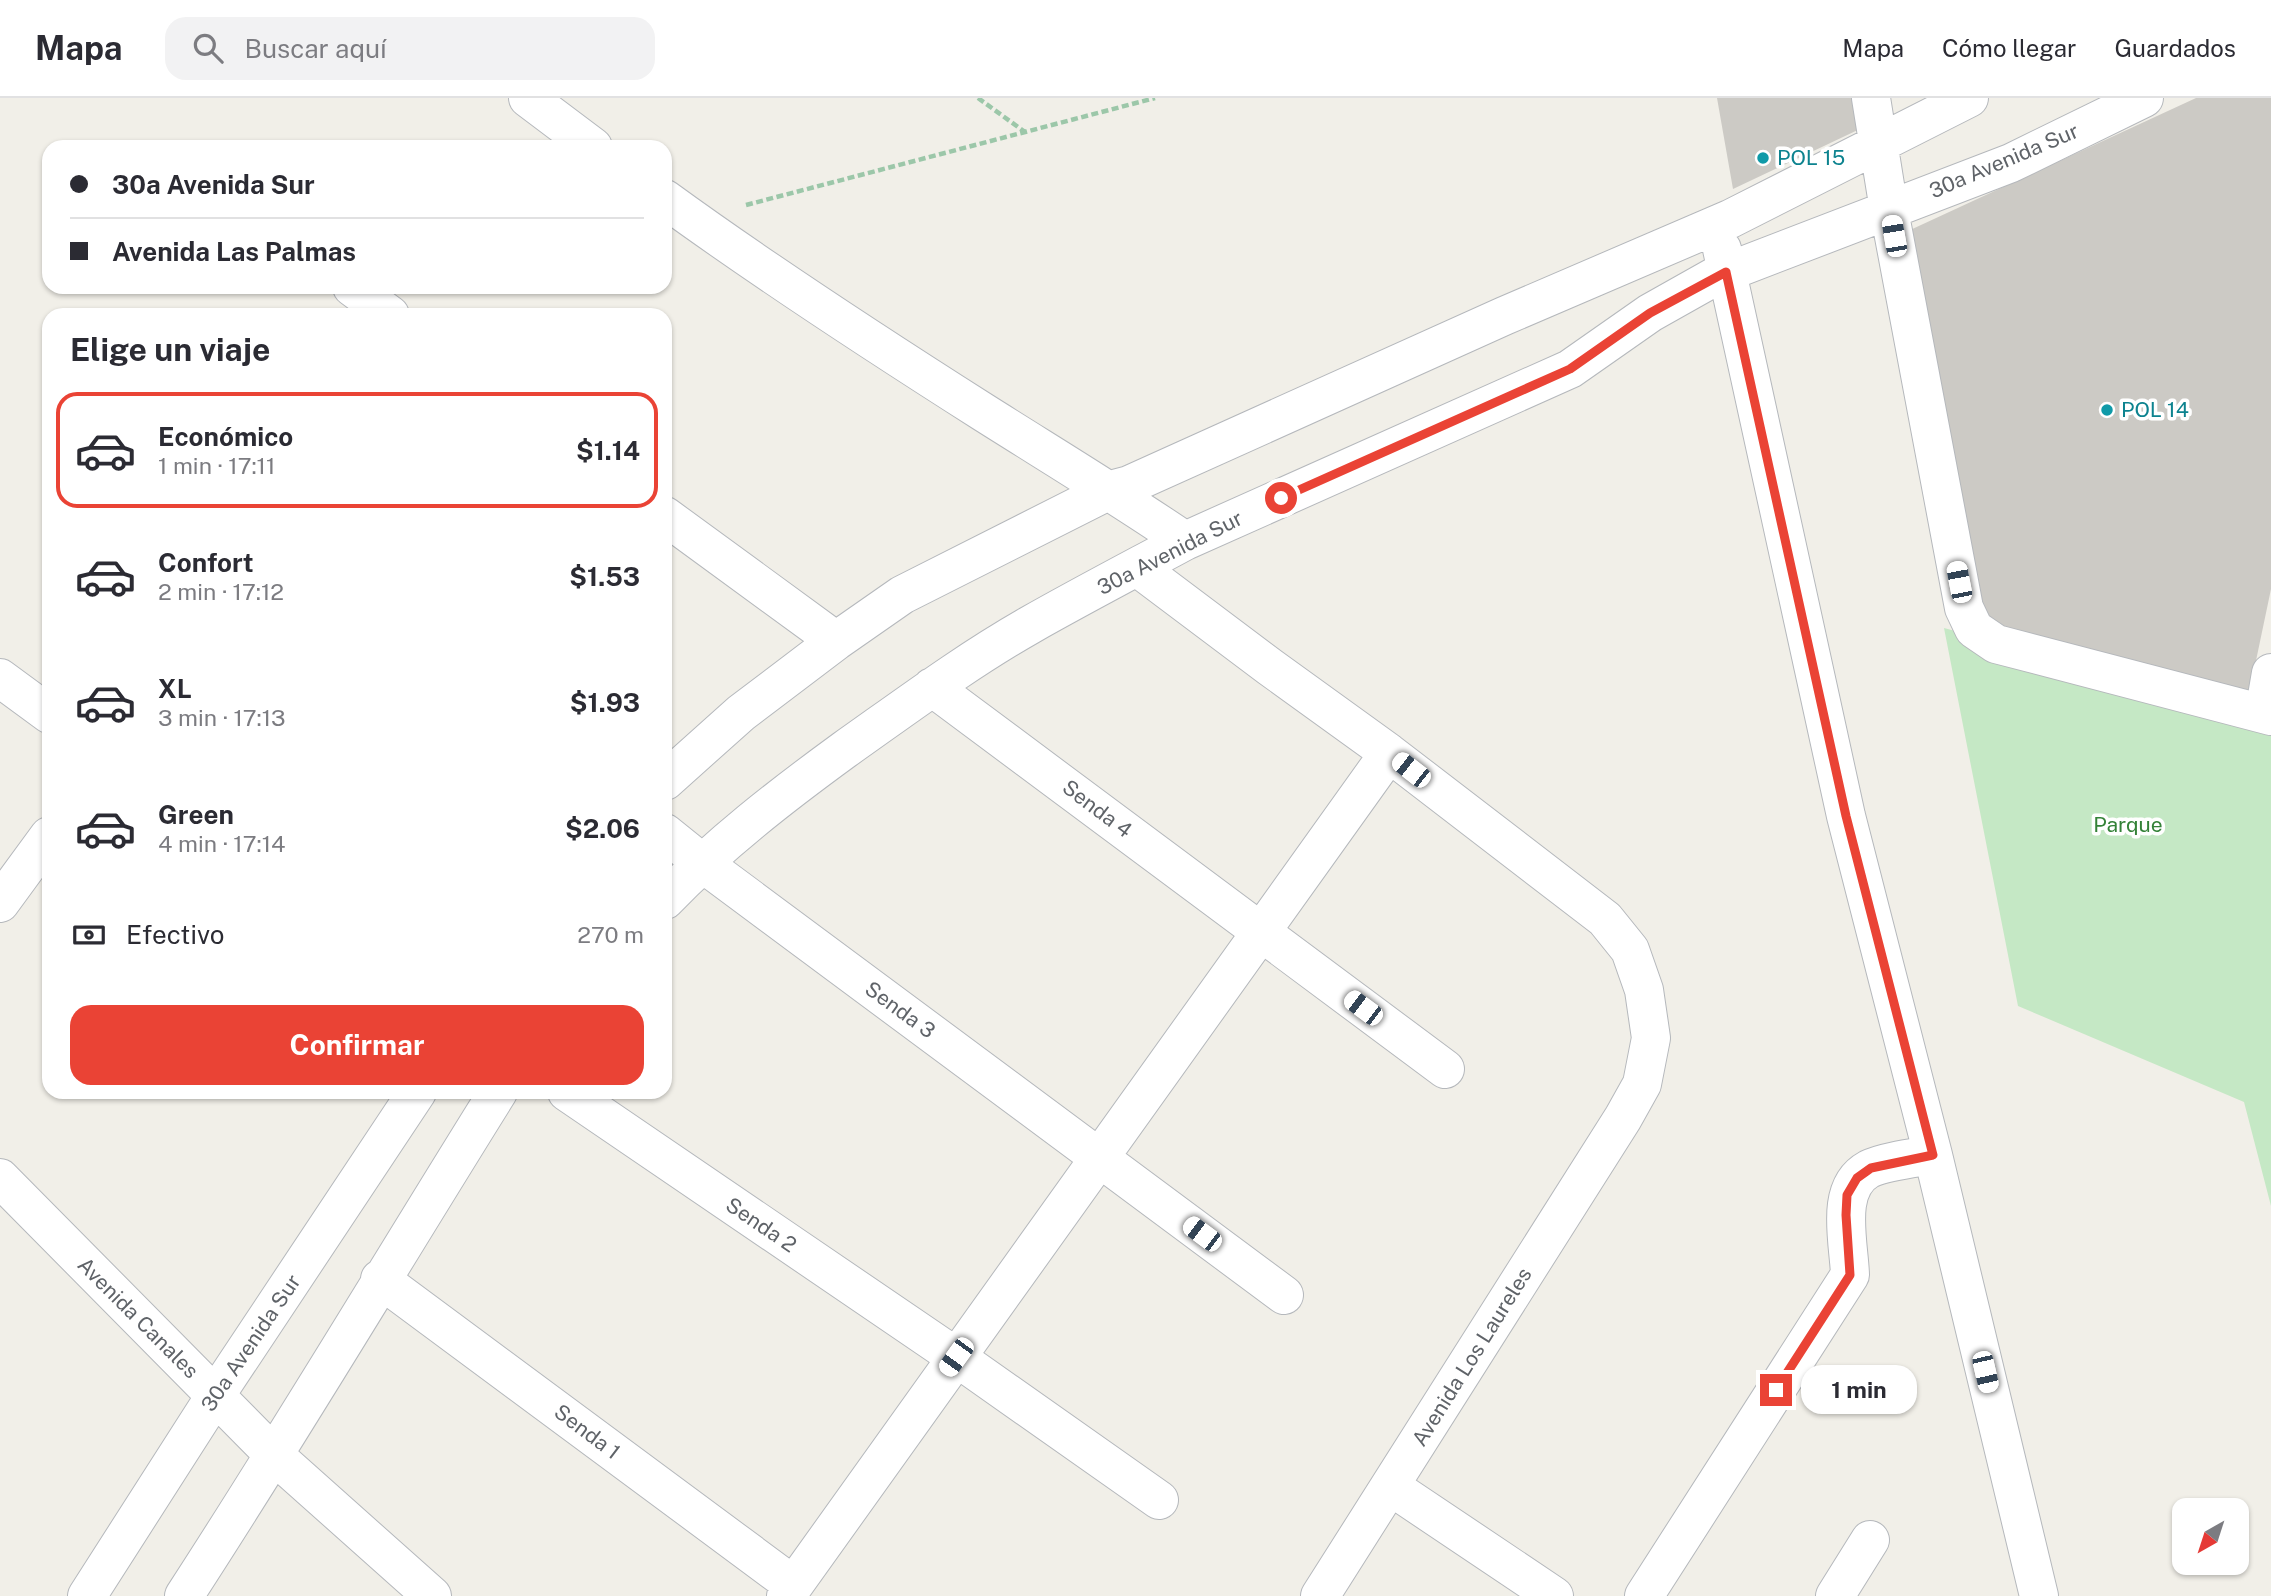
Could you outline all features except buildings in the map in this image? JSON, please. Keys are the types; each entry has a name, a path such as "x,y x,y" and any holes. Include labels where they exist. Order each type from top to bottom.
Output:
{"street":[{"path":"528,98 584,140"},
{"path":"1871,98 1889,209 1964,608 1975,629 1996,644 2267,715 2271,673"},
{"path":"672,775 741,713 902,595 1110,490 1129,485 1504,316 1717,224 1969,98"},
{"name":"30a Avenida Sur","path":"672,893 701,862 811,775 932,687 1029,626 1185,541 1570,369 1650,313 1726,272 2011,163 2144,98"},
{"path":"678,209 929,377 1110,490 1185,541"},
{"path":"1717,224 1846,816 1933,1155 2039,1596"},
{"path":"362,294 380,308"},
{"path":"672,521 836,641"},
{"name":"Avenida Los Laureles","path":"1137,567 1389,753 1605,919 1630,950 1644,990 1651,1038 1642,1084 1320,1596"},
{"path":"0,678 42,709"},
{"name":"Senda 4","path":"932,687 1445,1069"},
{"path":"790,1591 1389,753"},
{"name":"Senda 3","path":"672,839 1284,1295"},
{"path":"0,903 42,846"},
{"name":"30a Avenida Sur","path":"87,1596 215,1396 412,1099"},
{"path":"184,1596 275,1456 380,1279 494,1099"},
{"name":"Senda 2","path":"577,1099 956,1357 1159,1500"},
{"path":"1644,1596 1850,1275 1847,1195 1857,1178 1871,1168 1933,1155"},
{"name":"Avenida Canales","path":"0,1178 275,1456 432,1596"},
{"name":"Senda 1","path":"380,1279 790,1591"},
{"path":"1390,1486 1554,1596"},
{"path":"1835,1596 1870,1540"}],"path":[{"path":"978,98 1025,132"},
{"path":"678,209 1025,132 1155,98"}],"green space":[{"name":"Parque","path":"1944,628 2271,714 2271,1206 2244,1102 2018,1006"}],"place":[{"name":"POL 15","path":"1763,158"},
{"name":"POL 14","path":"2107,410"}],"route":[{"path":"1281,498 1570,369 1650,313 1726,272 1846,816 1933,1155 1871,1168 1857,1178 1847,1195 1850,1275 1776,1390"}]}
